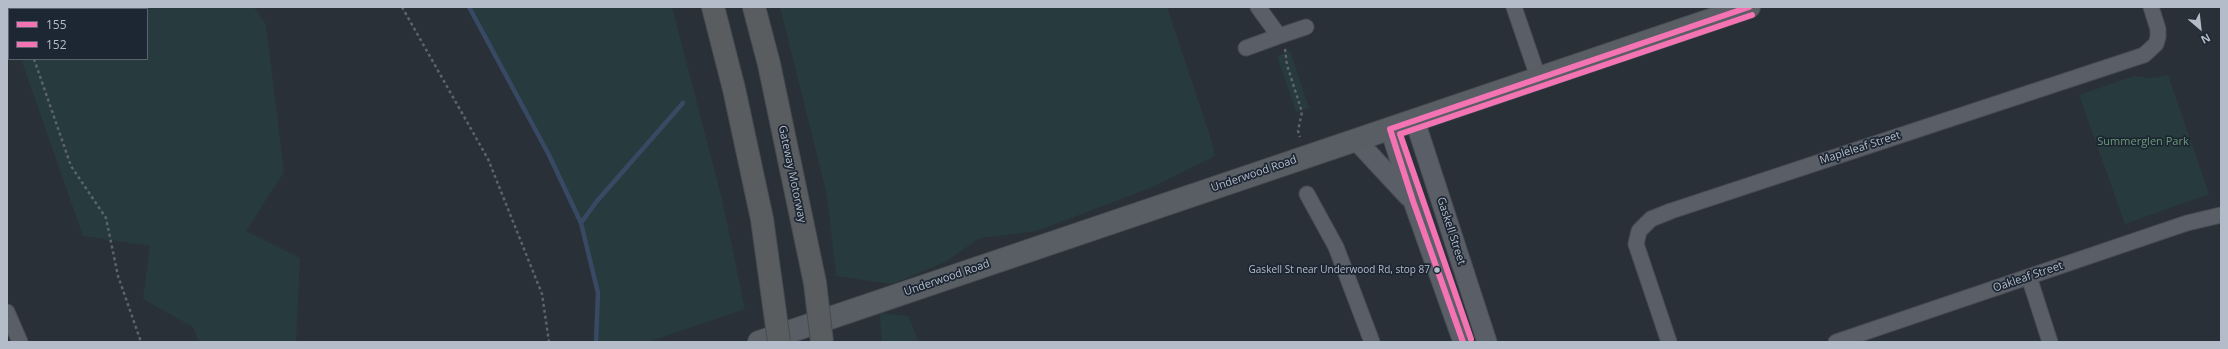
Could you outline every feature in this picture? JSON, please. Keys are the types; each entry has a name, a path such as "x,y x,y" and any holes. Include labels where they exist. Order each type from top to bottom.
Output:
{"highway":[{"path":"713,7 734,89 762,219 779,342"},
{"name":"Gateway Motorway","path":"754,7 769,64 815,283 822,342"}],"main road":[{"name":"Underwood Road","path":"759,342 1414,121 1538,77 1749,7"}],"street":[{"path":"1258,7 1279,36"},
{"path":"1514,7 1538,77"},
{"name":"Mapleleaf Street","path":"1669,342 1636,244 1639,231 1651,219 1671,210 2144,55 2156,44 2158,37 2158,29 2151,7"},
{"path":"1246,48 1306,27"},
{"name":"Gaskell Street","path":"1414,121 1487,342"},
{"path":"1390,129 1413,201 1463,342"},
{"path":"1356,140 1413,201"},
{"path":"1307,194 1336,247 1372,342"},
{"name":"Oakleaf Street","path":"1836,342 2187,223 2221,215"},
{"path":"2029,277 2050,342"},
{"path":"7,312 20,342"}],"path":[{"path":"402,7 488,159 542,294 549,342"},
{"path":"1279,36 1286,54 1287,65 1302,112 1298,131 1300,137"},
{"path":"34,60 71,166 106,218 118,276 141,342"}],"green space":[{"path":"7,7 254,7 266,25 284,172 246,231 300,258 296,342 199,342 193,327 143,299 150,246 83,236 21,60 148,60 148,8 8,8 8,15"},
{"path":"469,7 672,7 722,199 745,309 648,342 596,342 598,293 581,223 549,155"},
{"path":"780,7 1167,7 1211,139 1215,156 1150,188 1037,231 980,238 945,262 892,284 836,276 827,196"},
{"path":"1290,51 1309,108 1296,112 1277,56"},
{"name":"Summerglen Park","path":"2168,75 2209,194 2125,224 2079,95 2134,76 2152,78"},
{"path":"880,313 908,316 919,342 882,342"}],"waterway":[{"path":"469,7 549,155 581,223 598,293 596,342"},
{"path":"581,223 597,201 683,103"}],"transit line":[{"name":"155","path":"1463,342 1413,201 1390,129 1749,7"},
{"name":"152","path":"1471,339 1400,134 1752,15"}],"place":[{"name":"Gaskell St near Underwood Rd, stop 87","path":"1437,270"}]}
